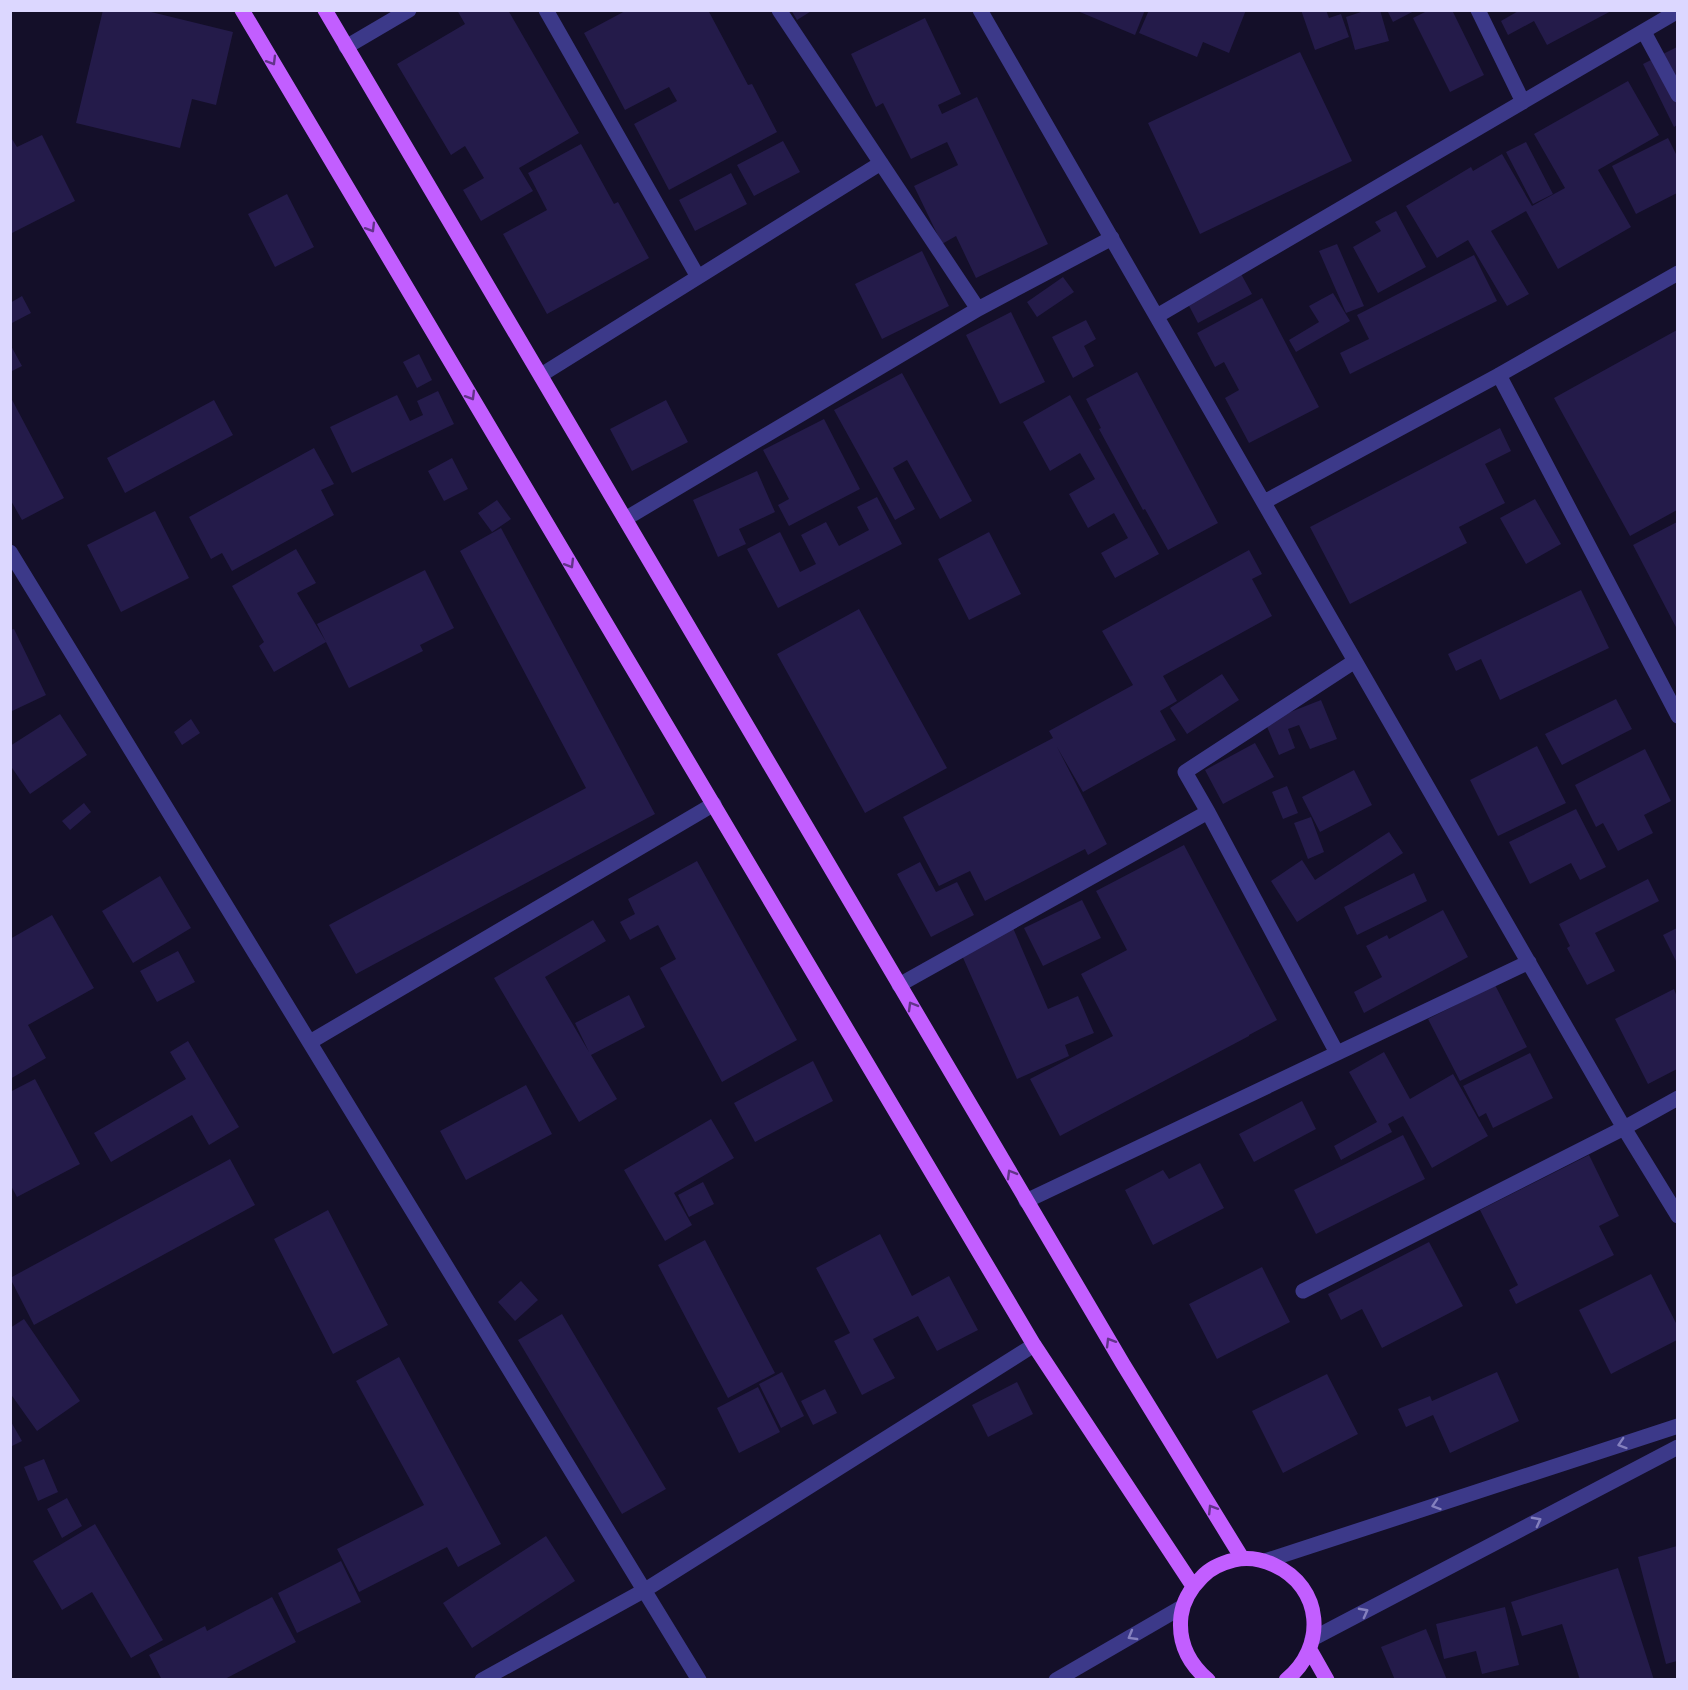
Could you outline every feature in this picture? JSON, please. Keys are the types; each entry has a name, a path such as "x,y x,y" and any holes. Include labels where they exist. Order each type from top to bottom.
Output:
{"main road":[{"path":"242,10 1034,1345 1192,1586"},
{"path":"325,10 1026,1201 1242,1558"},
{"path":"1208,1680 1196,1670 1184,1651 1180,1629 1182,1606 1192,1586 1206,1572 1223,1563 1242,1558 1265,1561 1285,1570 1302,1585 1311,1606 1315,1628 1311,1644 1298,1670 1286,1680"},
{"path":"1311,1644 1327,1680"}],"street":[{"path":"346,47 410,10"},
{"path":"546,10 698,277"},
{"path":"779,10 978,309"},
{"path":"980,10 1624,1128 1677,1216"},
{"path":"1478,10 1523,102"},
{"path":"1157,316 1644,32 1677,10"},
{"path":"1644,32 1677,95"},
{"path":"541,375 881,163"},
{"path":"625,519 978,309 1112,238"},
{"path":"1264,502 1498,375 1677,273"},
{"path":"1498,375 1677,716"},
{"path":"10,552 699,1680"},
{"path":"1337,1053 1185,772 1355,661"},
{"path":"310,1042 714,804"},
{"path":"899,985 1208,812"},
{"path":"1026,1201 1529,962"},
{"path":"1303,1291 1624,1128 1677,1098"},
{"path":"482,1680 645,1590 1034,1345"},
{"path":"1265,1561 1677,1426"},
{"path":"1311,1644 1677,1447"},
{"path":"1056,1680 1182,1606"}],"building":[{"path":"103,10 143,10 233,32 216,105 192,99 180,148 76,123"},
{"path":"457,10 508,10 579,133 519,168 533,191 481,221 463,190 484,178 465,146 451,155 397,64 465,24"},
{"path":"627,10 708,10 748,85 752,84 777,132 669,190 634,124 677,101 669,87 625,110 584,33"},
{"path":"791,10 813,10 797,20"},
{"path":"1075,10 1145,10 1135,35"},
{"path":"1149,10 1246,10 1229,53 1203,42 1197,57 1139,33"},
{"path":"1301,10 1326,10 1329,18 1341,14 1349,37 1315,50"},
{"path":"1367,10 1380,10 1389,41 1355,50 1346,17"},
{"path":"1387,10 1416,10 1393,22"},
{"path":"1429,10 1452,10 1484,75 1450,92 1413,18"},
{"path":"1520,10 1613,10 1547,45 1534,21 1508,35 1501,21"},
{"path":"925,18 961,94 938,105 942,114 977,97 1048,244 976,278 956,236 942,244 914,186 958,165 947,142 911,159 883,103 876,107 851,54"},
{"path":"1677,47 1677,125 1674,127 1643,64"},
{"path":"1300,52 1352,161 1200,234 1148,123"},
{"path":"1628,81 1659,135 1598,170 1631,227 1558,269 1526,211 1491,231 1529,294 1507,306 1468,240 1437,258 1406,206 1471,167 1473,171 1502,154 1532,206 1565,188 1534,134"},
{"path":"42,135 75,201 10,234 10,136 17,147"},
{"path":"1668,138 1677,156 1677,193 1636,214 1612,166"},
{"path":"783,141 800,172 754,196 737,165"},
{"path":"1526,142 1553,194 1533,204 1506,152"},
{"path":"581,144 614,204 618,202 649,258 547,314 503,234 547,210 528,173"},
{"path":"731,173 747,204 695,231 679,200"},
{"path":"287,194 314,247 275,267 248,214"},
{"path":"1396,211 1426,267 1378,293 1353,247 1381,231 1375,222"},
{"path":"1337,244 1364,306 1346,313 1319,251"},
{"path":"922,251 949,306 882,339 855,284"},
{"path":"1474,255 1497,301 1350,374 1340,353 1369,339 1357,315"},
{"path":"1240,272 1252,294 1198,323 1186,300"},
{"path":"1063,277 1074,292 1037,317 1027,302"},
{"path":"1333,293 1350,321 1296,352 1289,340 1319,322 1309,306"},
{"path":"22,296 31,313 10,324 10,303"},
{"path":"1262,298 1319,407 1249,443 1225,398 1239,390 1224,362 1215,367 1197,333"},
{"path":"1011,312 1045,382 1000,404 966,335"},
{"path":"1086,320 1096,339 1084,346 1094,366 1073,378 1052,337"},
{"path":"1677,330 1677,510 1630,536 1554,398"},
{"path":"10,344 22,366 10,372"},
{"path":"419,354 432,380 417,388 403,362"},
{"path":"1137,372 1218,523 1168,550 1145,509 1143,510 1099,429 1101,428 1086,399"},
{"path":"902,373 972,501 940,519 907,460 893,468 915,509 895,520 834,410"},
{"path":"438,391 454,424 352,473 330,427 397,395 410,421 423,415 417,401"},
{"path":"1070,395 1159,554 1115,578 1101,553 1128,538 1114,513 1088,528 1069,494 1095,479 1080,453 1050,471 1023,422"},
{"path":"10,396 64,498 22,520 10,499"},
{"path":"214,400 233,435 125,493 107,458"},
{"path":"666,400 688,442 632,471 610,429"},
{"path":"824,419 860,489 789,526 778,505 789,499 763,450"},
{"path":"1500,428 1511,451 1485,464 1505,503 1459,527 1467,543 1350,604 1310,527"},
{"path":"314,448 334,484 321,490 334,515 232,571 222,553 211,559 189,517"},
{"path":"452,458 468,489 444,501 428,471"},
{"path":"757,471 775,512 739,529 746,544 718,557 693,500"},
{"path":"877,497 902,544 778,608 747,549 780,532 800,572 816,564 801,535 826,522 839,546 869,530 857,507"},
{"path":"1535,499 1561,544 1526,564 1500,518"},
{"path":"497,500 511,519 492,532 478,513"},
{"path":"155,511 189,578 121,612 87,545"},
{"path":"1677,522 1677,629 1633,545"},
{"path":"501,528 655,814 356,974 329,925 586,788 460,551"},
{"path":"989,532 1021,594 969,620 938,559"},
{"path":"296,549 316,583 297,593 326,642 274,672 259,646 264,642 232,586"},
{"path":"1249,550 1262,574 1252,579 1272,616 1163,676 1177,701 1160,711 1176,740 1083,792 1057,747 1107,844 1088,855 1085,849 985,901 970,871 939,886 903,817 1053,738 1049,731 1133,685 1102,631"},
{"path":"425,570 454,628 420,645 423,651 349,688 317,624"},
{"path":"1581,590 1609,648 1500,700 1481,659 1456,671 1448,654"},
{"path":"859,609 947,768 865,813 777,654"},
{"path":"14,629 46,695 10,712 10,630"},
{"path":"1222,674 1239,700 1187,734 1170,708"},
{"path":"1616,699 1632,729 1562,765 1545,734"},
{"path":"1321,700 1337,739 1310,749 1299,725 1288,729 1295,748 1279,755 1265,722"},
{"path":"60,714 87,755 30,794 10,765 10,746"},
{"path":"191,719 200,733 182,745 174,732"},
{"path":"1255,743 1274,777 1223,804 1205,770"},
{"path":"1537,746 1566,803 1498,836 1470,780"},
{"path":"1645,749 1671,801 1644,815 1653,833 1618,851 1603,823 1596,827 1575,785"},
{"path":"1354,770 1372,805 1320,832 1302,797"},
{"path":"1287,786 1298,813 1283,819 1272,792"},
{"path":"84,803 91,812 70,830 62,821"},
{"path":"1576,809 1606,867 1580,880 1571,863 1530,884 1509,842"},
{"path":"1311,817 1324,852 1308,859 1294,823"},
{"path":"1389,832 1403,853 1297,922 1271,881 1302,860 1315,880"},
{"path":"1184,845 1277,1020 1060,1136 1030,1079 1113,1036 1081,974 1127,950 1096,891"},
{"path":"697,861 797,1040 722,1082 660,968 676,959 658,925 630,940 620,922 635,914 628,899"},
{"path":"920,862 936,892 957,882 974,915 931,937 897,874"},
{"path":"1414,873 1427,901 1357,935 1344,907"},
{"path":"160,876 191,928 133,963 102,911"},
{"path":"1648,879 1659,901 1595,933 1615,971 1587,985 1567,948 1570,946 1559,924"},
{"path":"1082,900 1101,938 1043,966 1024,928"},
{"path":"1443,910 1468,957 1364,1013 1354,992 1382,977 1366,946 1387,935 1389,939"},
{"path":"52,915 94,988 28,1025 46,1058 10,1079 10,939"},
{"path":"593,920 606,941 545,977 589,1052 575,1023 629,995 645,1027 591,1055 617,1099 579,1122 494,978"},
{"path":"1013,928 1048,1009 1078,996 1094,1033 1065,1045 1069,1056 1017,1079 960,951"},
{"path":"1677,928 1677,963 1663,935"},
{"path":"178,951 195,982 157,1002 140,971"},
{"path":"1495,985 1527,1047 1460,1081 1428,1019"},
{"path":"1674,989 1677,997 1677,1069 1648,1084 1615,1019"},
{"path":"188,1041 239,1127 209,1145 192,1115 111,1162 94,1133 186,1079 170,1052"},
{"path":"1384,1052 1410,1099 1453,1074 1488,1136 1432,1168 1403,1116 1388,1124 1392,1132 1341,1160 1334,1146 1377,1122 1349,1072"},
{"path":"1530,1053 1553,1098 1493,1128 1486,1113 1479,1117 1463,1086"},
{"path":"813,1061 833,1101 755,1142 734,1103"},
{"path":"35,1079 80,1164 17,1197 10,1184 10,1092"},
{"path":"526,1085 552,1134 466,1180 440,1131"},
{"path":"1302,1101 1316,1129 1254,1162 1239,1134"},
{"path":"711,1119 734,1158 674,1193 692,1225 665,1241 624,1170"},
{"path":"1403,1135 1425,1179 1316,1234 1294,1190"},
{"path":"1589,1155 1619,1216 1599,1226 1614,1255 1516,1304 1509,1290 1518,1285 1480,1210"},
{"path":"230,1159 255,1205 34,1325 10,1278"},
{"path":"1200,1163 1224,1208 1153,1245 1125,1190 1163,1170 1169,1179"},
{"path":"703,1182 714,1204 689,1217 678,1195"},
{"path":"328,1210 388,1325 333,1354 274,1239"},
{"path":"880,1234 912,1296 949,1276 978,1330 937,1351 918,1316 873,1339 895,1378 862,1395 834,1341 850,1333 816,1268"},
{"path":"705,1240 775,1373 728,1398 658,1265"},
{"path":"1429,1242 1463,1306 1382,1348 1362,1309 1341,1320 1328,1294"},
{"path":"1262,1267 1290,1322 1217,1359 1189,1304"},
{"path":"1651,1274 1677,1325 1677,1340 1611,1374 1579,1310"},
{"path":"521,1281 538,1300 515,1321 498,1302"},
{"path":"562,1314 666,1489 622,1514 518,1340"},
{"path":"24,1319 80,1401 37,1431 10,1393 10,1328"},
{"path":"399,1357 501,1544 458,1567 447,1547 359,1592 337,1549 424,1505 356,1381"},
{"path":"782,1372 804,1416 781,1428 759,1384"},
{"path":"1497,1372 1519,1421 1450,1453 1433,1415 1406,1427 1398,1409 1430,1396 1432,1401"},
{"path":"1327,1374 1358,1434 1283,1473 1252,1411"},
{"path":"1017,1382 1033,1414 988,1437 972,1405"},
{"path":"758,1387 780,1432 739,1453 717,1408"},
{"path":"825,1389 837,1413 813,1425 801,1401"},
{"path":"10,1420 22,1441 10,1447"},
{"path":"44,1459 58,1492 38,1501 24,1467"},
{"path":"67,1498 82,1526 62,1538 47,1509"},
{"path":"95,1524 163,1640 131,1658 92,1592 62,1610 33,1561"},
{"path":"546,1536 575,1581 472,1648 443,1603"},
{"path":"1677,1546 1677,1661 1666,1664 1638,1557"},
{"path":"341,1561 361,1602 297,1633 278,1593"},
{"path":"1618,1568 1654,1680 1580,1680 1562,1624 1522,1636 1511,1602"},
{"path":"272,1597 296,1642 223,1680 162,1680 149,1655 205,1626 207,1631"},
{"path":"1505,1607 1519,1665 1482,1674 1476,1651 1444,1659 1436,1624"},
{"path":"1426,1629 1447,1680 1395,1680 1381,1647"}]}
